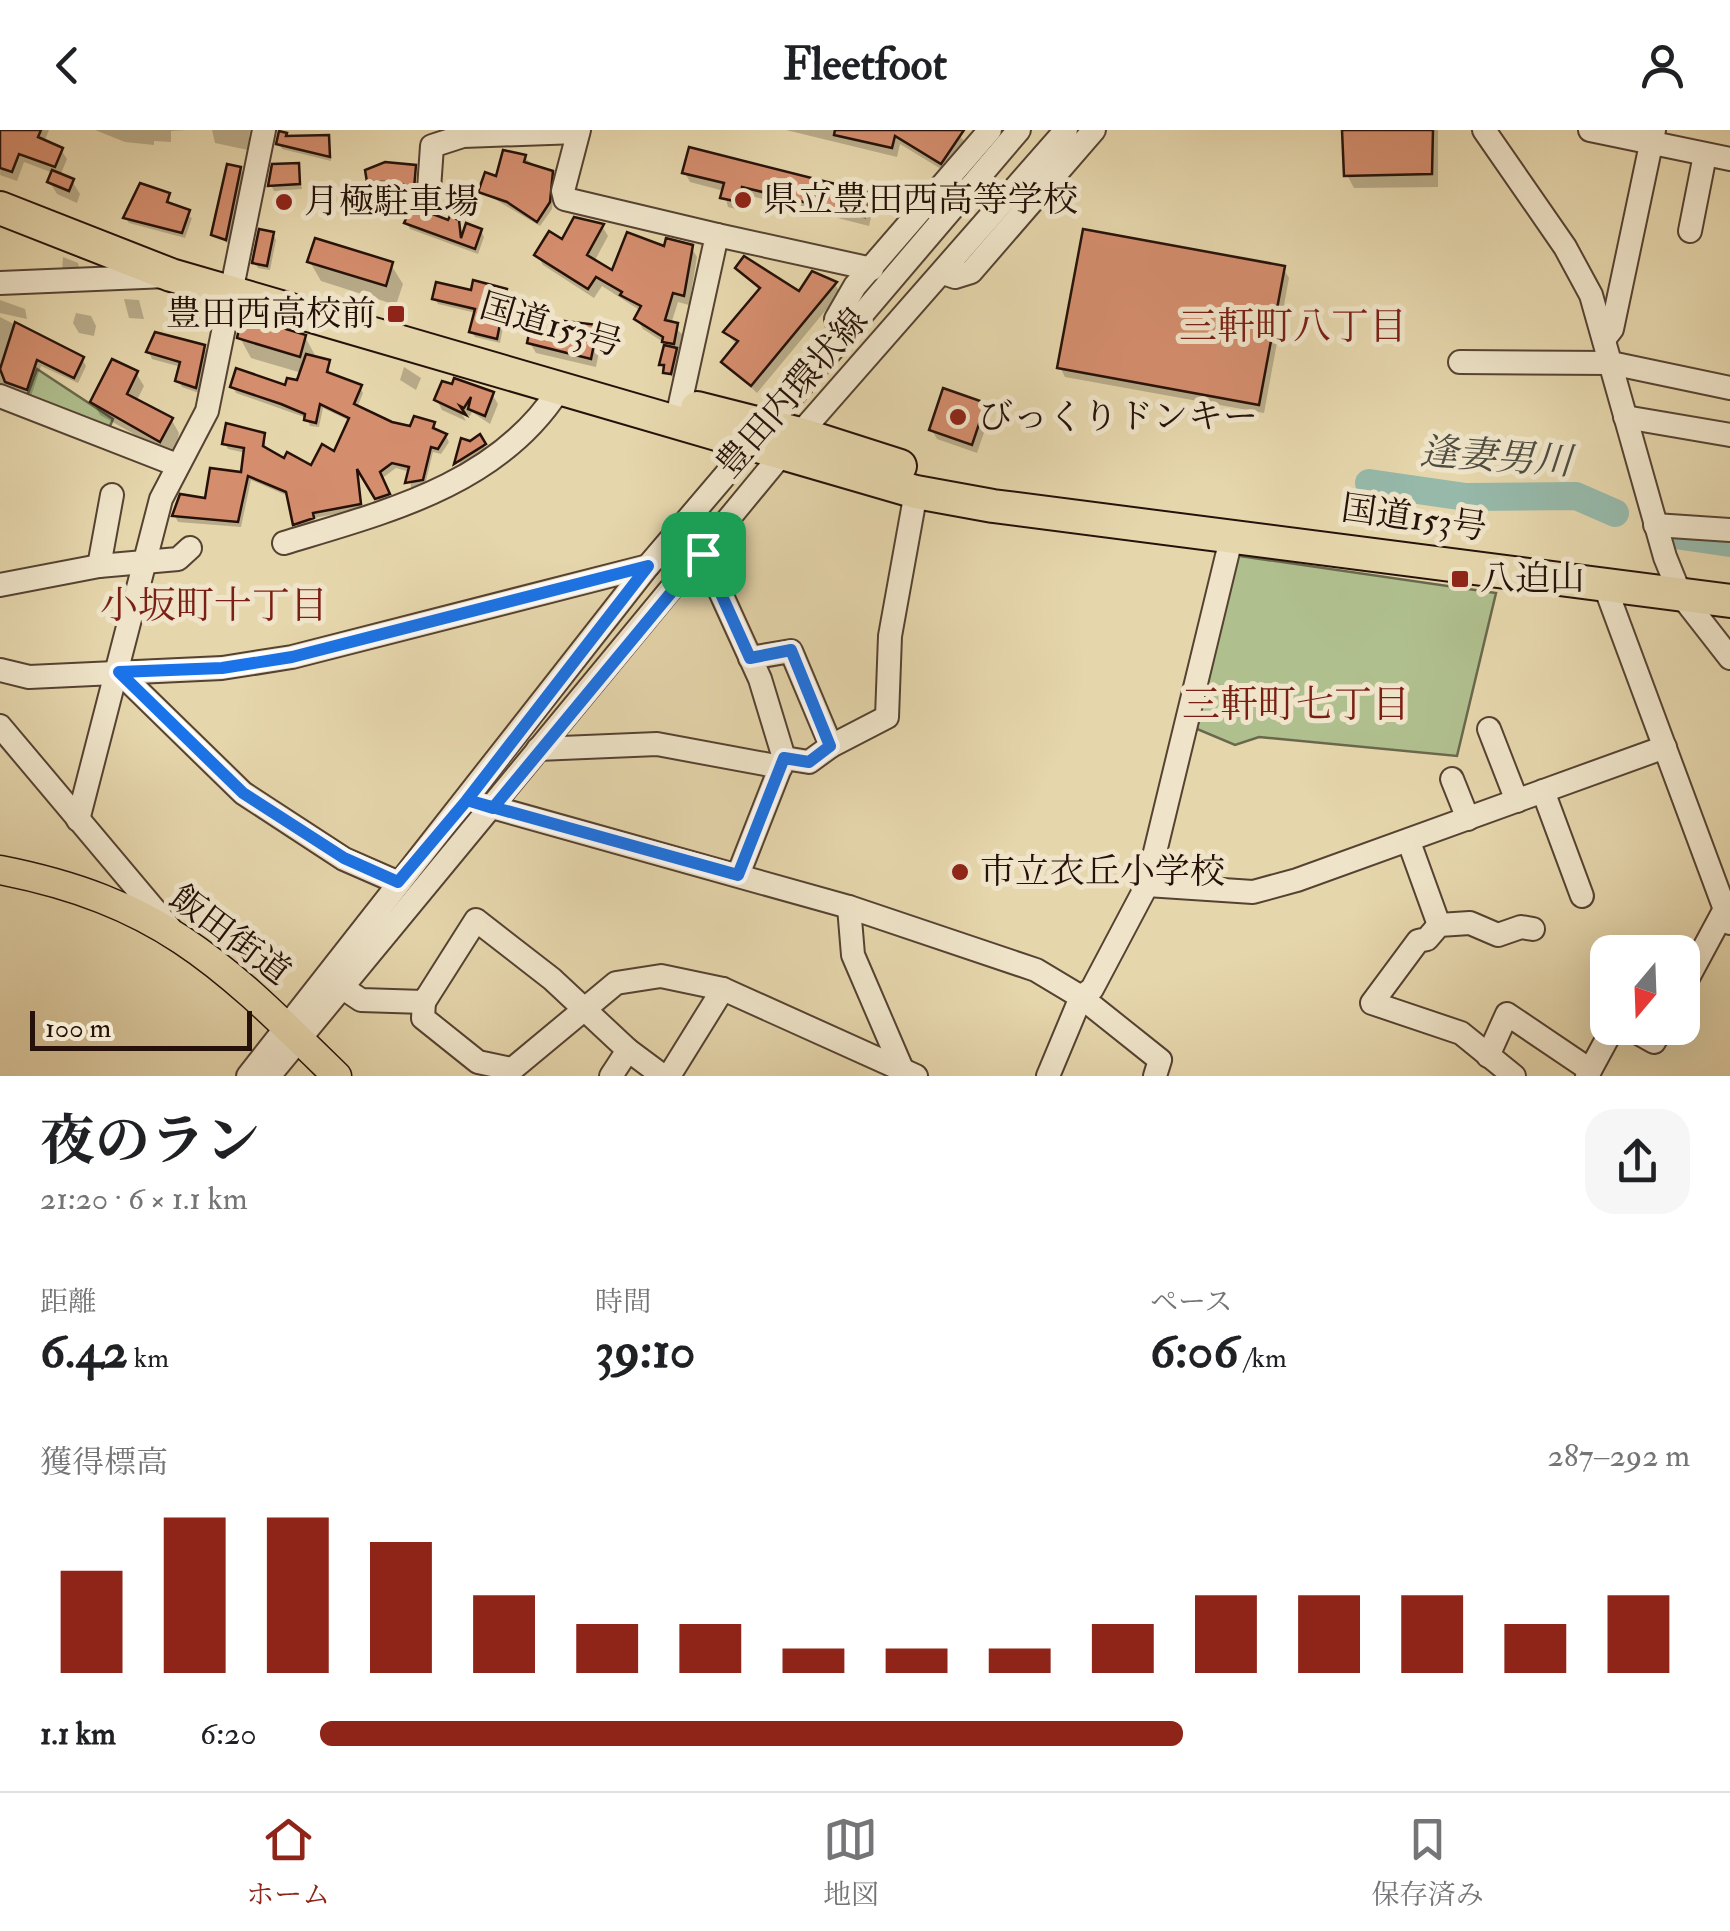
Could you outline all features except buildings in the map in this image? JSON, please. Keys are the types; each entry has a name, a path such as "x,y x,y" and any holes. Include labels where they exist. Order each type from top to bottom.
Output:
{"highway":[{"name":"国道153号","path":"0,187 232,284 558,391 942,480 1060,502 1087,516"},
{"name":"国道153号","path":"0,208 171,276 232,284 680,404 756,436"},
{"name":"国道153号","path":"791,444 916,492 1730,601"}],"main road":[{"name":"飯田街道","path":"0,870 76,888 170,928 337,1076"}],"street":[{"path":"78,820 162,499 207,411 264,130"},
{"path":"840,337 836,319 872,269 990,130"},
{"name":"豊田内環状線","path":"270,1076 293,1033 398,882 467,800 648,566 1020,130"},
{"name":"豊田内環状線","path":"248,1076 340,986 493,808 791,444 1066,130"},
{"path":"943,273 955,277 971,272 1094,130"},
{"path":"1484,130 1580,270 1612,363 1655,526 1680,594 1730,658"},
{"path":"1590,130 1701,146 1730,159"},
{"path":"429,189 432,146 463,136 578,131 563,191 565,198 872,269"},
{"path":"1604,338 1612,330 1652,137"},
{"path":"1690,231 1701,146"},
{"path":"680,404 717,235"},
{"path":"94,281 106,248"},
{"path":"0,283 171,276"},
{"path":"1460,362 1612,363 1730,388"},
{"path":"284,543 409,504 466,476 509,450 541,418 558,391"},
{"path":"0,396 177,466"},
{"path":"1625,417 1730,435"},
{"path":"538,749 657,744 782,763 809,762 830,746 887,717 890,636 916,492"},
{"path":"99,566 112,495"},
{"path":"1655,526 1730,530"},
{"path":"1048,1076 1082,997 1092,989 1147,884 1232,534"},
{"path":"0,585 99,566 178,559 190,548"},
{"path":"703,554 750,658 782,763 738,875"},
{"path":"0,670 30,677 222,668 292,657 648,566"},
{"path":"1604,584 1655,731 1665,746 1728,916 1700,960"},
{"path":"750,658 791,650 830,746"},
{"path":"119,672 243,793 344,858 398,882"},
{"path":"0,726 170,928"},
{"path":"1489,729 1516,802"},
{"path":"1147,884 1253,892 1409,842 1665,746"},
{"path":"1452,779 1468,819"},
{"path":"1543,791 1582,896"},
{"path":"467,800 849,907 1036,970 1082,997 1160,1060 1156,1076"},
{"path":"1409,842 1439,925"},
{"path":"849,907 853,955 909,1073"},
{"path":"723,989 666,1076 628,1050 579,1009 552,979 476,920 424,1002 423,1018 478,1062 508,1073 579,1009 616,983 662,976 723,989 909,1073"},
{"path":"1514,1076 1461,1034 1372,1004 1418,942 1427,939 1439,925 1470,923 1498,934 1521,927 1532,929"},
{"path":"340,986 361,1000 424,1002"},
{"path":"1488,1056 1507,1014 1588,1073 1604,1045"},
{"path":"612,1076 628,1050"}],"green space":[{"path":"37,369 113,419 107,433 26,399"},
{"path":"1233,555 1496,593 1457,756 1259,737 1235,745 1197,729"}],"waterway":[{"name":"逢妻男川","path":"1369,483 1466,497 1576,496 1615,513"},
{"name":"逢妻男川","path":"1675,535 1730,543"}],"place":[{"name":"県立豊田西高等学校","path":"743,200"},
{"name":"月極駐車場","path":"284,202"},
{"name":"豊田西高校前","path":"396,314"},
{"name":"びっくりドンキー","path":"958,417"},
{"name":"八迫山","path":"1460,579"},
{"name":"市立衣丘小学校","path":"960,872"}],"district":[{"name":"三軒町八丁目","path":"1293,327"},
{"name":"小坂町十丁目","path":"214,606"},
{"name":"三軒町七丁目","path":"1296,705"}],"route":[{"path":"703,554 538,749 493,808 467,800 549,689 648,566 292,657 222,668 119,672 243,793 344,858 398,882 467,800 738,875 784,758 809,762 830,746 791,650 750,658 703,554"}]}
